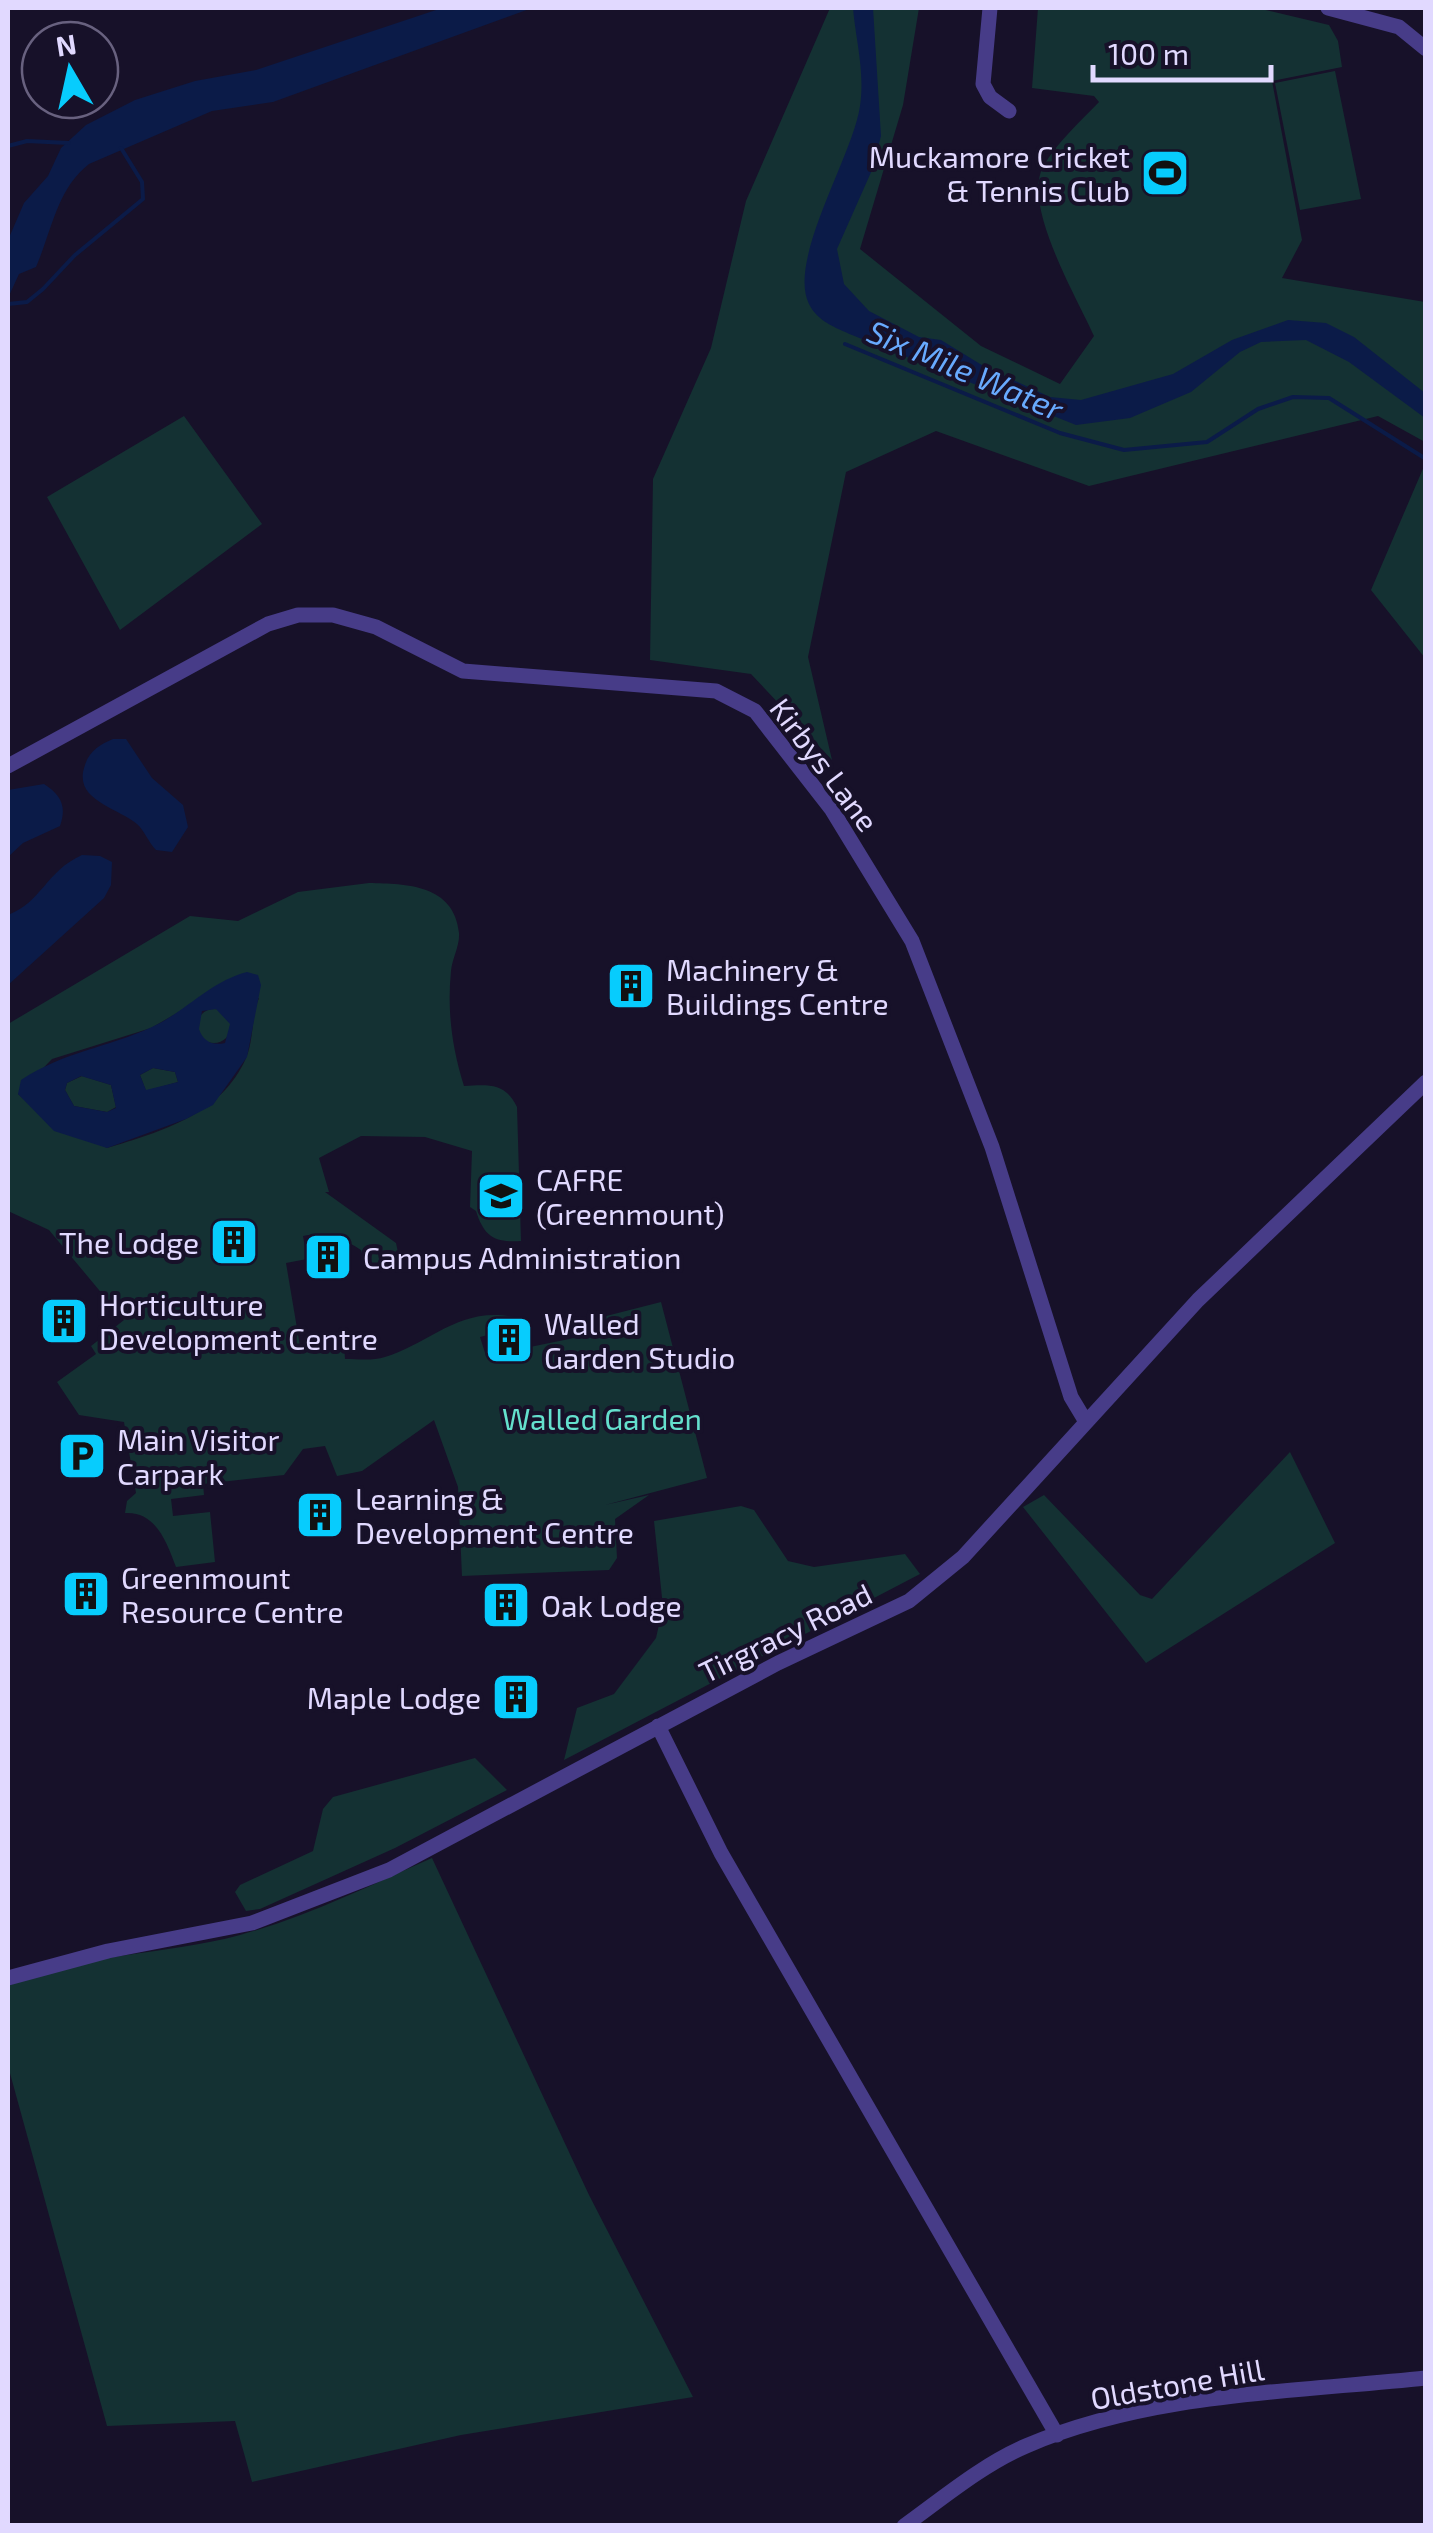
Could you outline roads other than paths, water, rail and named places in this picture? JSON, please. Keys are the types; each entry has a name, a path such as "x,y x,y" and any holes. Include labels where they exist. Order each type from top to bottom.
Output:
{"street":[{"path":"990,8 984,84 990,97 1010,111"},
{"path":"1328,8 1389,24 1424,42"},
{"name":"Kirbys Lane","path":"8,766 268,624 309,614 344,617 376,627 463,670 716,691 738,700 755,711 832,810 912,941 997,1162 1071,1397 1086,1422"},
{"name":"Tirgracy Road","path":"8,1978 36,1968 226,1930 282,1913 390,1870 658,1726 809,1648 893,1610 934,1584 1198,1300 1426,1082"},
{"path":"658,1726 721,1853 1057,2435"},
{"name":"Oldstone Hill","path":"904,2526 981,2472 1057,2435 1173,2406 1426,2378"}],"water":[{"path":"442,8 532,8 273,102 212,111 89,164 62,198 36,267 19,274 8,298 8,240 24,203 48,176 61,148 86,125 96,120 120,120 120,108 135,100 195,81 256,70"},
{"name":"Six Mile Water","path":"853,8 873,8 881,136 872,170 837,249 844,284 869,311 919,337 941,340 985,367 1050,397 1081,400 1173,374 1232,340 1288,320 1326,323 1354,337 1425,393 1425,418 1349,362 1306,340 1261,342 1240,352 1191,392 1130,418 1076,425 833,327 812,310 805,285 814,235 860,106 861,69"},
{"path":"113,739 126,739 152,778 183,805 188,827 172,852 156,850 137,824 90,795 85,787 83,777 89,756"},
{"path":"44,784 61,802 60,826 23,843 8,857 8,790"},
{"path":"82,855 100,856 112,862 111,885 104,898 8,985 8,915 29,902 60,869"},
{"path":"247,972 258,975 261,985 247,1057 213,1105 107,1148 54,1131 18,1094 21,1080 37,1070 152,1027 234,976","holes":["216,1009 230,1024 225,1043 209,1042 199,1029 202,1011","153,1068 175,1072 178,1082 146,1090 140,1075","81,1076 111,1085 116,1108 107,1112 74,1106 65,1090 67,1083"]}],"waterway":[{"path":"8,146 27,141 69,143"},
{"path":"8,304 27,302 75,255 143,199 142,182 121,148"},
{"name":"Six Mile Water","path":"845,344 1060,433 1124,450 1207,442 1258,409 1293,397 1329,398 1426,459"}],"place":[{"name":"Muckamore Cricket & Tennis Club","path":"1165,173"},
{"name":"Machinery & Buildings Centre","path":"631,986"},
{"name":"CAFRE (Greenmount)","path":"501,1196"},
{"name":"The Lodge","path":"234,1242"},
{"name":"Campus Administration","path":"328,1257"},
{"name":"Horticulture Development Centre","path":"64,1321"},
{"name":"Walled Garden Studio","path":"509,1340"},
{"name":"Main Visitor Carpark","path":"82,1456"},
{"name":"Learning & Development Centre","path":"320,1515"},
{"name":"Greenmount Resource Centre","path":"86,1594"},
{"name":"Oak Lodge","path":"506,1605"},
{"name":"Maple Lodge","path":"516,1697"}],"park label":[{"name":"Walled Garden","path":"602,1418"}]}
